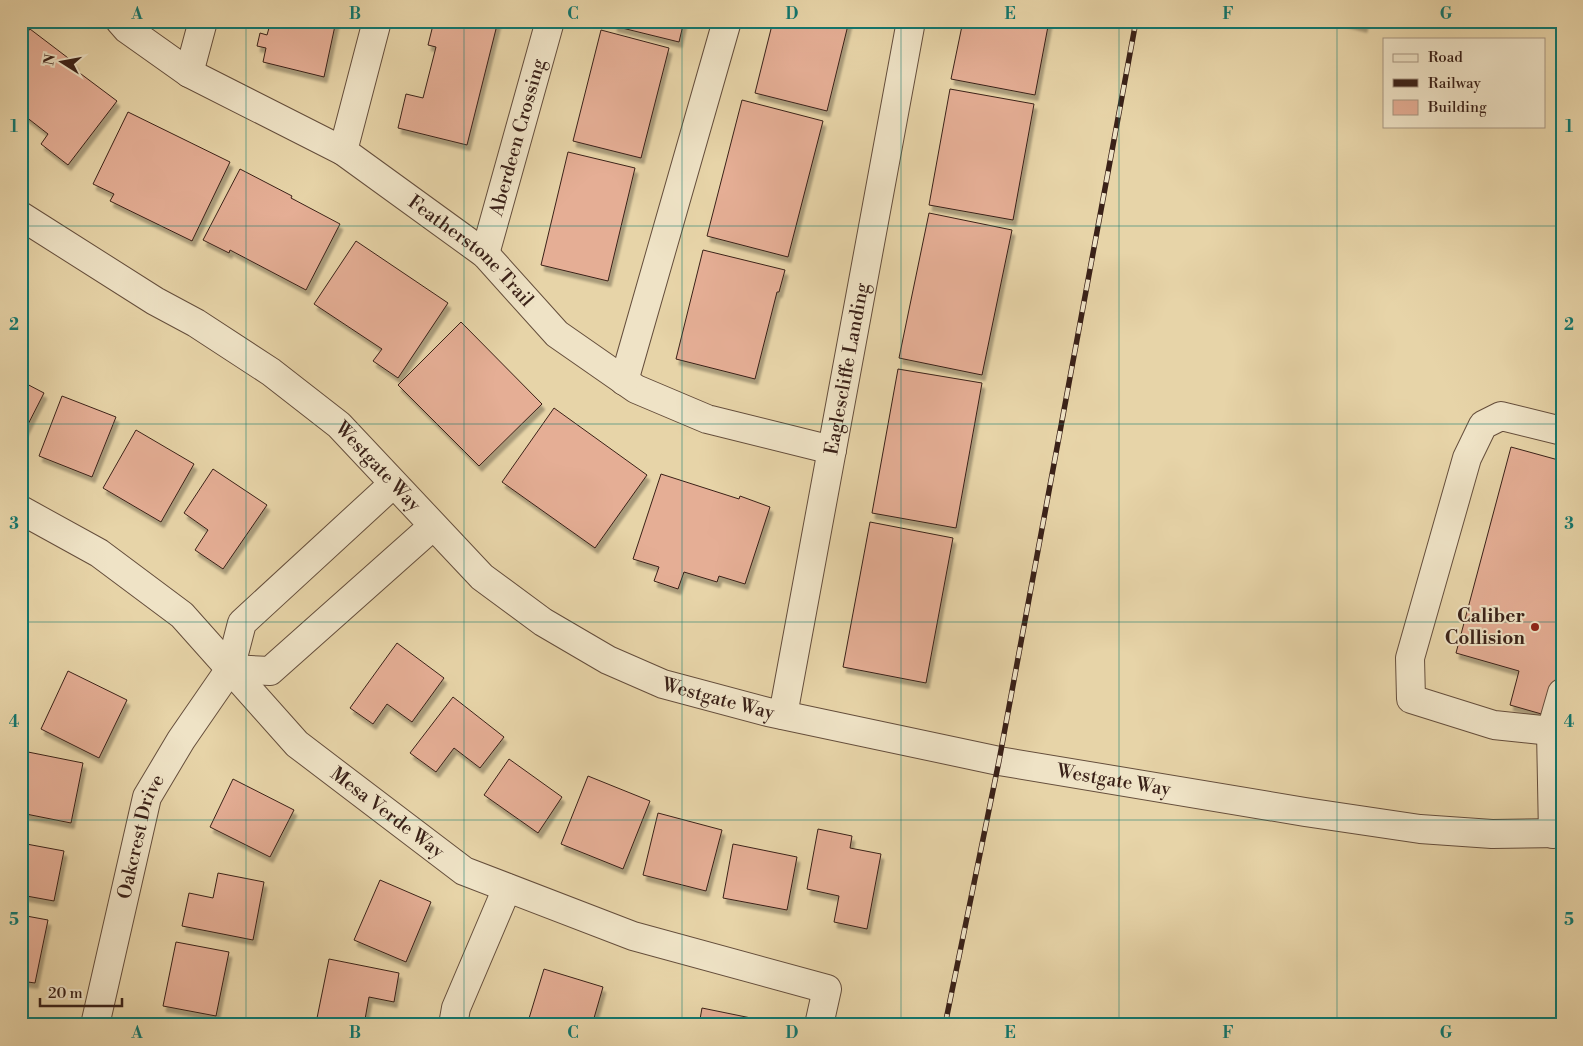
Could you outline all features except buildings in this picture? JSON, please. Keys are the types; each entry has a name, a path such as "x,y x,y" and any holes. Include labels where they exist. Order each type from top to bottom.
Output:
{"street":[{"name":"Featherstone Trail","path":"120,21 189,73 343,151 485,254 557,334 636,389 707,419 832,450"},
{"path":"189,73 203,21"},
{"path":"343,151 378,21"},
{"name":"Aberdeen Crossing","path":"485,254 550,21"},
{"path":"624,381 727,21"},
{"name":"Eaglescliffe Landing","path":"783,715 911,21"},
{"name":"Westgate Way","path":"21,216 155,301 196,323 271,372 339,426 482,577 543,622 608,660 663,684 783,715 999,761 1305,812 1420,829 1492,834 1557,834"},
{"path":"1556,730 1494,725 1411,699 1410,658 1468,458 1483,424 1502,416 1562,431"},
{"name":"Oakcrest Drive","path":"95,1025 147,797 181,740 230,670 242,623 393,484"},
{"name":"Mesa Verde Way","path":"21,510 99,553 175,610 297,744 464,871 632,936 827,988 819,1025"},
{"path":"230,670 270,671 433,526"},
{"path":"1557,834 1556,730 1562,694"},
{"path":"453,1025 456,1008 507,888"}],"railway":[{"path":"945,1025 999,761 1136,21"}],"place":[{"name":"Caliber Collision","path":"1535,627"}]}
